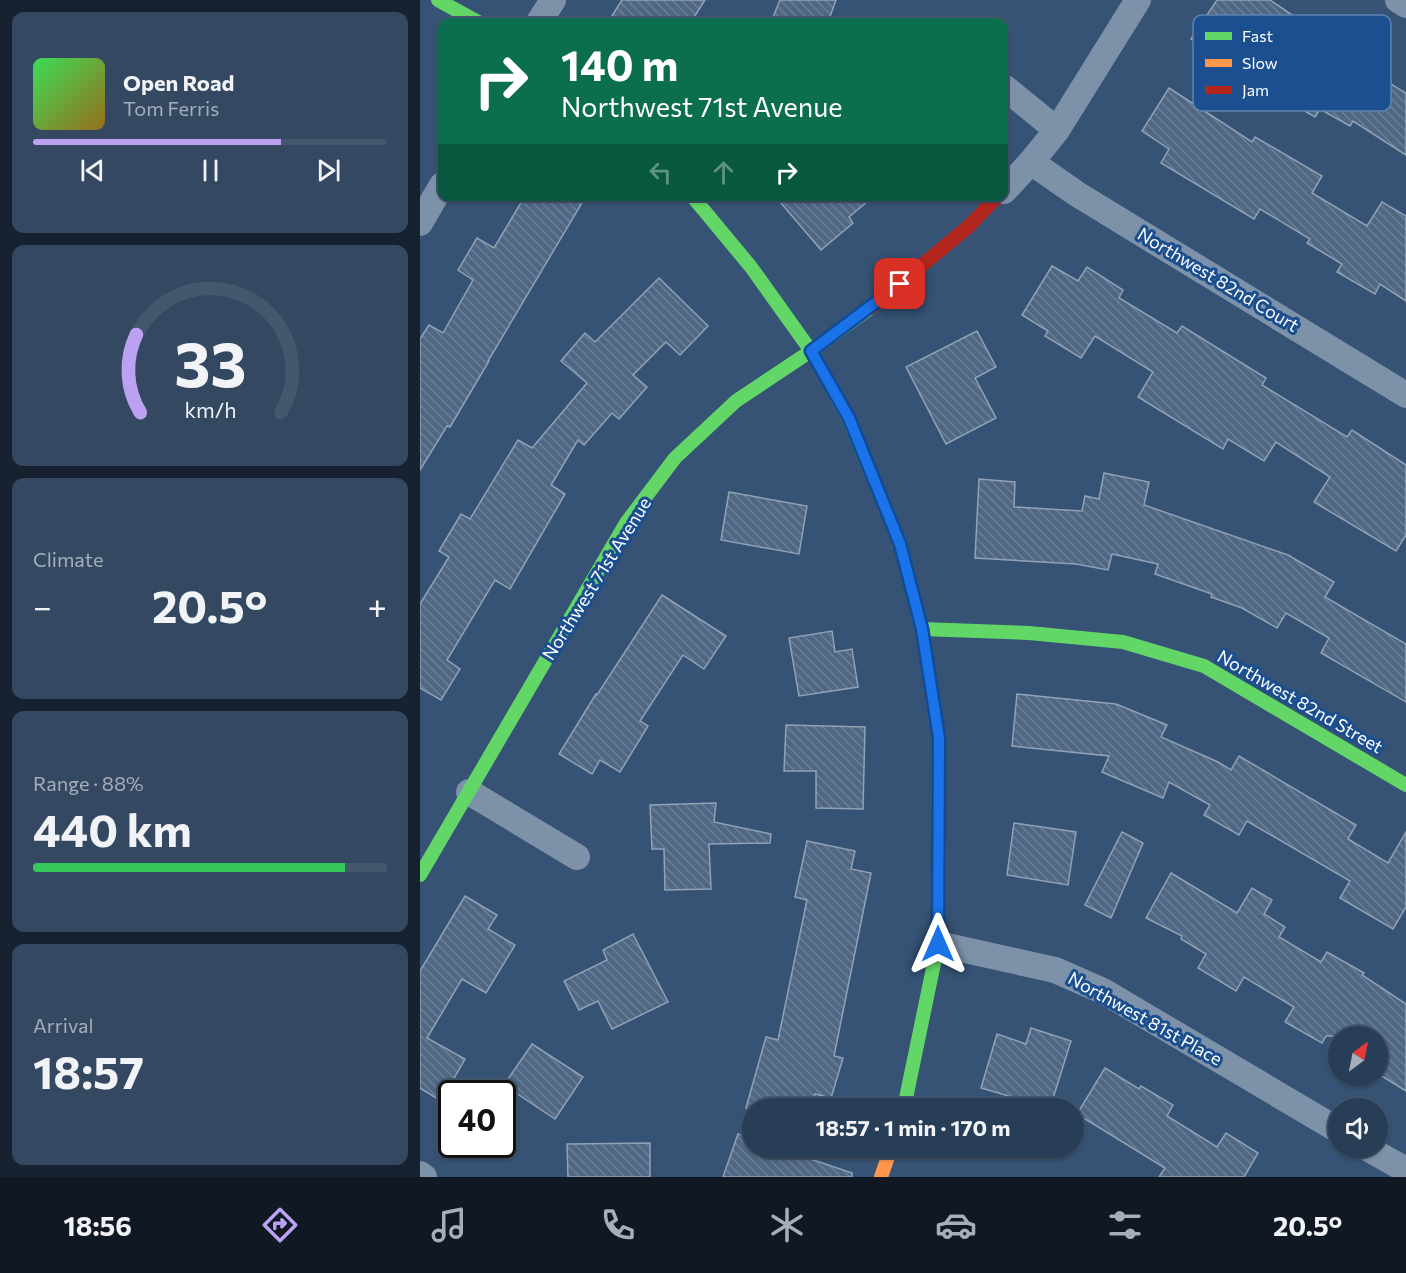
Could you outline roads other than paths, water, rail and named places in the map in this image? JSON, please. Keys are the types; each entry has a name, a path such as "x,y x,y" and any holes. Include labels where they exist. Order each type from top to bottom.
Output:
{"street":[{"path":"438,0 471,18"},
{"path":"542,18 553,0"},
{"path":"1008,187 1057,130 1138,0"},
{"path":"1398,0 1406,5"},
{"path":"1008,90 1057,130"},
{"name":"Northwest 82nd Court","path":"1031,162 1077,194 1406,395"},
{"path":"420,223 438,192"},
{"path":"696,201 751,267 811,351 849,418 896,533 922,629 939,738 938,944 906,1098"},
{"name":"Northwest 71st Avenue","path":"420,875 626,523 675,458 736,401 811,351 883,298 968,227 993,201"},
{"name":"Northwest 82nd Street","path":"922,629 1029,633 1123,642 1204,666 1406,785"},
{"path":"469,792 577,857"},
{"name":"Northwest 81st Place","path":"938,944 1055,970 1103,991 1328,1124"},
{"path":"881,1177 888,1158"},
{"path":"1385,1158 1406,1170"},
{"path":"420,1174 424,1177"}]}
